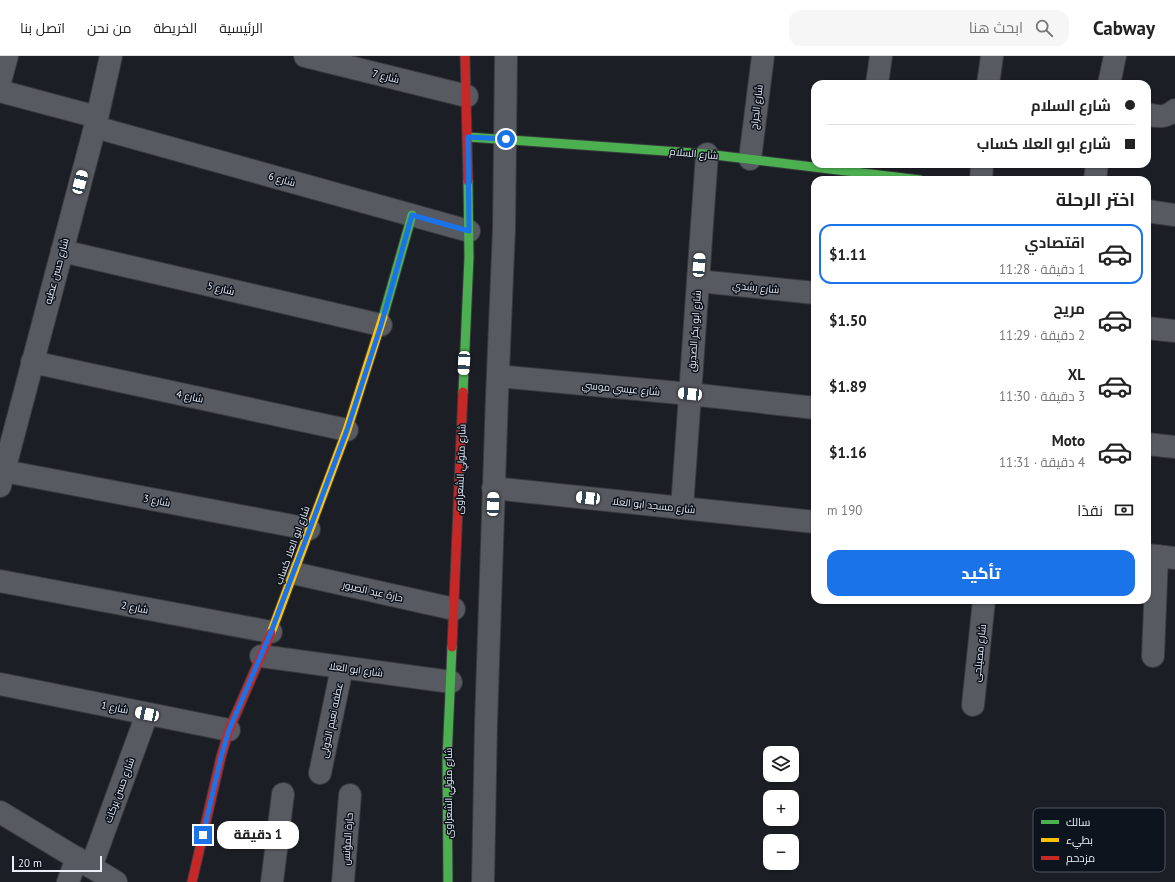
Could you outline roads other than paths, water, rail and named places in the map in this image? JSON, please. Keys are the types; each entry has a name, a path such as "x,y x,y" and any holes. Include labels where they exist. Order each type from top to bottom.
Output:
{"street":[{"path":"0,82 7,56"},
{"name":"شارع حسن عطيه","path":"2,479 96,122 111,56"},
{"name":"شارع 7","path":"305,56 467,96"},
{"name":"شارع متولي الشعراوى","path":"448,882 447,759 467,316 469,231 465,56"},
{"path":"483,882 486,723 504,229 506,56"},
{"name":"شارع الجراج","path":"750,159 763,56"},
{"path":"877,80 881,56"},
{"path":"989,80 992,56"},
{"path":"1110,80 1115,56"},
{"name":"شارع 6","path":"0,90 96,122 469,231"},
{"path":"1151,115 1160,117 1175,110"},
{"name":"شارع السلام","path":"468,137 707,154 811,164"},
{"name":"شارع ابو بكر الصديق","path":"682,508 707,154"},
{"name":"شارع السلام","path":"867,168 902,176"},
{"path":"1151,212 1175,215"},
{"name":"شارع ابو العلا كساب","path":"192,882 221,757 229,730 271,632 347,430 381,325 412,215"},
{"name":"شارع 5","path":"62,251 381,325"},
{"name":"شارع رشدي","path":"698,281 811,293"},
{"path":"1151,328 1175,331"},
{"name":"شارع 4","path":"32,362 347,430"},
{"name":"شارع عيسي موسي","path":"498,376 690,394 811,408"},
{"path":"1151,444 1175,447"},
{"name":"شارع 3","path":"2,479 309,529"},
{"name":"شارع مسجد ابو العلا","path":"494,488 811,522"},
{"path":"1153,656 1160,557"},
{"name":"حارة عبد الصبور","path":"293,573 454,608"},
{"name":"شارع 2","path":"0,581 271,632"},
{"name":"شارع مصيلحى","path":"973,705 984,604"},
{"name":"شارع ابو العلا","path":"261,656 451,682"},
{"name":"عطفه نعيم الخولى","path":"320,773 342,668"},
{"name":"شارع 1","path":"0,684 229,730"},
{"name":"شارع حسن بركات","path":"68,882 84,862 147,714"},
{"path":"272,882 283,794"},
{"name":"حارة المؤنس","path":"343,882 350,795"},
{"path":"0,812 116,882"}]}
